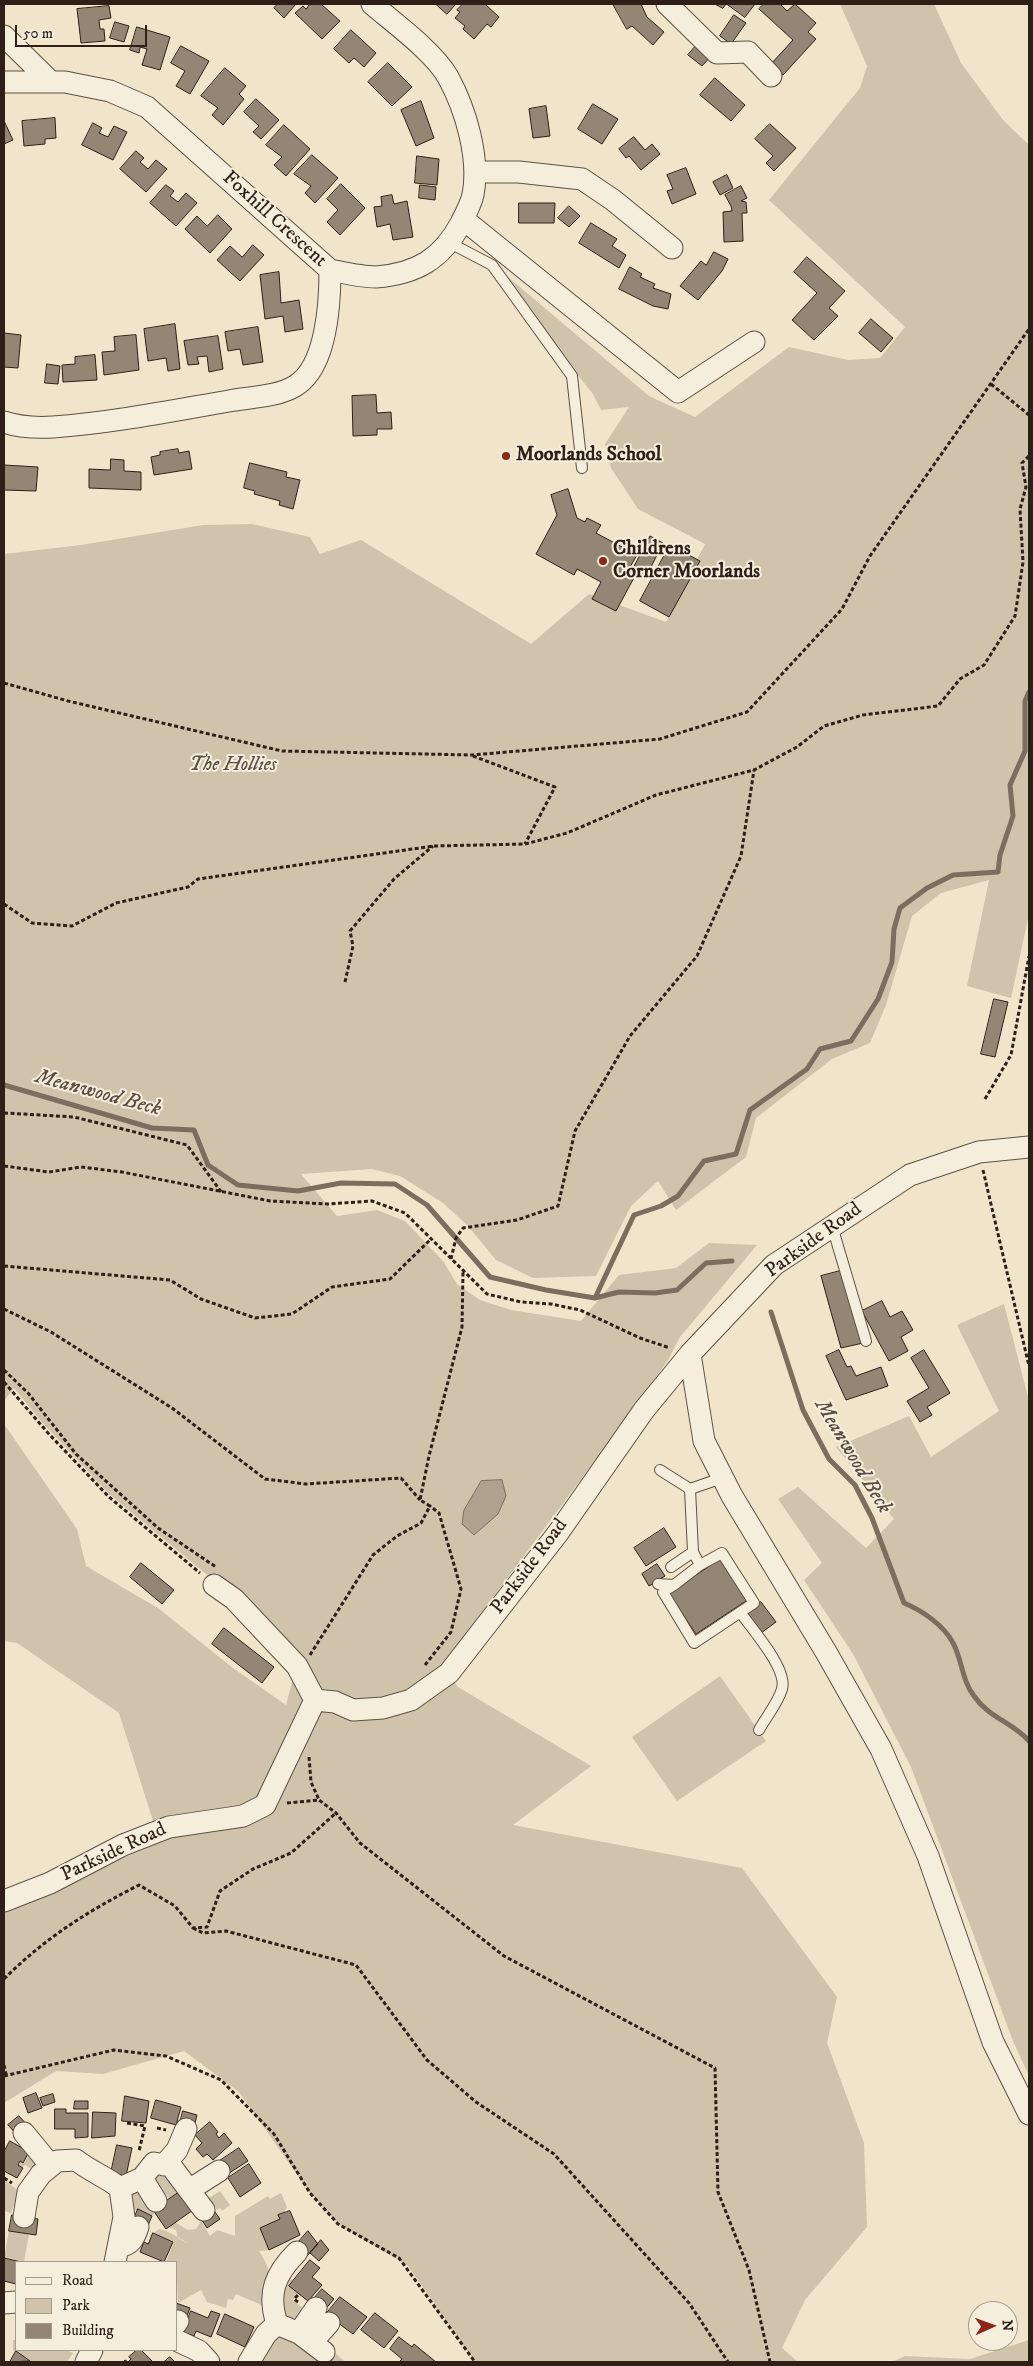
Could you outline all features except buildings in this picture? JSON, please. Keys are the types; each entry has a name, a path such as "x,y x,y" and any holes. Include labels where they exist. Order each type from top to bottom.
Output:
{"street":[{"path":"330,270 375,277 406,272 433,258 450,243 463,219 472,196 475,172 468,133 459,102 448,76 434,59 372,4"},
{"path":"667,4 717,53 748,52 771,76"},
{"path":"4,36 51,82"},
{"name":"Foxhill Crescent","path":"4,82 65,82 110,91 147,107 330,270 330,302 321,346 312,368 296,386 275,393 159,413 52,427 15,426 4,422"},
{"path":"475,172 519,172 582,179 613,200 672,248"},
{"path":"463,219 678,392 754,342"},
{"name":"Parkside Road","path":"315,1700 334,1702 353,1710 383,1708 411,1700 449,1673 558,1533 644,1410 690,1354 774,1265 910,1175 979,1152 1029,1146"},
{"path":"690,1354 704,1441 722,1478 826,1652 881,1749 928,1856 993,2042 1029,2114"},
{"path":"217,1577 234,1599 297,1666 315,1700 265,1804"},
{"name":"Parkside Road","path":"4,1901 50,1883 123,1845 169,1826 243,1816 265,1804"},
{"path":"120,2188 147,2163 177,2150 186,2129"},
{"path":"33,2135 54,2163"},
{"path":"24,2217 28,2192 41,2174 54,2163 76,2160 91,2171 108,2178 120,2188 124,2217 116,2255"},
{"path":"147,2163 171,2166 204,2210"},
{"path":"147,2163 156,2202"},
{"path":"189,2190 219,2171"},
{"path":"116,2255 133,2240 138,2227"},
{"path":"298,2252 284,2265 276,2265 272,2308 277,2324 312,2342 322,2315"},
{"path":"249,2362 266,2334 277,2324"},
{"path":"178,2329 208,2362"}],"lane":[{"path":"450,243 492,265 572,376 582,468"},
{"path":"832,1226 866,1341"},
{"path":"660,1470 690,1489"},
{"path":"690,1489 722,1478"},
{"path":"690,1489 693,1552 700,1565"},
{"path":"671,1567 693,1552"},
{"path":"722,1553 754,1603 694,1643 663,1592 700,1565 722,1553"},
{"path":"658,1584 674,1585"},
{"path":"740,1612 778,1666 784,1679 782,1690 759,1730"}],"path":[{"path":"4,683 68,701 282,751 472,755 660,739 747,712 842,609 870,556 1029,329"},
{"path":"991,384 1029,416"},
{"path":"4,904 32,922 72,926 116,903 188,887 198,879 434,846 525,844 568,834 656,795 754,770 797,747 824,726 863,715 938,706 960,679 984,665 1015,616 1023,562 1020,509 1026,486 1022,463 1029,456"},
{"path":"472,755 555,787 525,844"},
{"path":"451,1259 456,1238 463,1228 517,1220 558,1206 575,1131 630,1036 697,956 741,856 754,770"},
{"path":"345,982 353,946 350,931 361,915 394,879 434,846"},
{"path":"985,1099 1011,1055 1029,956"},
{"path":"4,1113 74,1117 187,1145 222,1193"},
{"path":"979,1152 1029,1366"},
{"path":"4,1166 50,1172 81,1167 122,1172 270,1201 328,1204 372,1202 405,1213 487,1294 520,1302 551,1304 580,1310 640,1338 690,1354"},
{"path":"4,1266 170,1280 202,1299 255,1318 292,1314 332,1287 390,1279 431,1239"},
{"path":"420,1500 429,1456 462,1327 463,1272"},
{"path":"4,1309 51,1332 172,1408 265,1479 306,1484 401,1478 420,1500 439,1513 461,1589 451,1632 420,1671"},
{"path":"4,1370 28,1393 76,1454 158,1528 217,1577"},
{"path":"4,1382 48,1433 108,1497 217,1577"},
{"path":"302,1651 309,1657 373,1555 397,1536 421,1523 430,1506"},
{"path":"265,1804 319,1800 336,1813 360,1843 504,1956 715,2068 718,2192 749,2270 770,2362"},
{"path":"192,1928 207,1927 220,1891 253,1869 291,1853 336,1813"},
{"path":"4,1979 33,1950 85,1914 139,1884 175,1906 192,1928 203,1933 226,1931 356,1964 427,2060 476,2102 554,2154 689,2303 728,2362"},
{"path":"4,2066 5,2075 114,2050 166,2056 221,2080 274,2134 310,2193 338,2224 399,2258 475,2362"},
{"path":"127,2123 145,2126 147,2163"},
{"path":"4,2178 15,2185"}],"green space":[{"name":"The Hollies","path":"840,4 934,4 961,63 1003,120 1029,145 1029,914 1011,998 967,986 989,880 941,893 912,916 886,1005 870,1043 832,1059 756,1118 746,1157 676,1210 658,1181 631,1206 596,1276 533,1278 496,1260 467,1225 443,1203 400,1176 372,1169 301,1174 337,1216 377,1210 405,1221 443,1261 457,1284 480,1300 511,1310 581,1321 619,1275 676,1268 709,1243 757,1245 680,1337 668,1360 631,1412 442,1666 458,1687 591,1766 513,1825 742,1868 837,1997 827,2043 864,2143 867,2227 805,2300 782,2348 798,2362 475,2362 408,2266 338,2224 310,2193 239,2092 184,2051 103,2074 56,2071 4,2103 4,1910 155,1844 153,1821 119,1713 17,1643 4,1641 4,1424 77,1529 86,1566 158,1608 233,1668 286,1705 298,1659 217,1573 211,1578 109,1494 40,1420 14,1388 4,1401 4,554 81,545 203,525 252,524 310,537 320,554 361,540 531,644 589,594 666,622 705,544 638,509 611,468 605,444 629,407 601,410 593,394 562,356 508,277 649,396 695,417 789,347 848,360 880,358 905,327 769,200 860,88 867,66"},
{"path":"1004,1304 1029,1401 1029,2076 1013,2041 911,1767 853,1654 804,1580 822,1563 778,1499 798,1487 866,1548 894,1519 836,1447 909,1416 931,1457 999,1411 957,1325"},
{"path":"720,1676 766,1741 677,1801 632,1737"},
{"path":"31,2151 38,2162 34,2170 25,2165 23,2167 19,2165 21,2161 24,2163"},
{"path":"163,2174 172,2177 181,2191 169,2198 165,2193 161,2196 150,2179"},
{"path":"4,2180 19,2191 11,2213 4,2211"},
{"path":"134,2187 141,2192 155,2213 152,2216 127,2207"},
{"path":"220,2191 230,2205 222,2211 220,2208 217,2210 209,2198"},
{"path":"281,2193 287,2207 284,2213 278,2215 280,2219 260,2228 269,2250 259,2251 269,2272 268,2290 264,2306 236,2294 233,2300 228,2299 226,2308 207,2302 201,2290 178,2303 178,2261 166,2261 174,2242 154,2233 159,2229 178,2237 176,2230 168,2227 175,2222 188,2230 196,2229 201,2221 210,2236 217,2230 235,2236 235,2216 268,2196 270,2199"},
{"path":"9,2231 29,2234 24,2261 4,2258"},
{"path":"288,2276 293,2281 298,2293 293,2300 305,2310 297,2320 287,2321 279,2311"},
{"path":"271,2338 292,2338 330,2348 345,2362 254,2362"},
{"path":"13,2340 15,2340 15,2351 69,2351 73,2353 67,2362 31,2362 13,2350"},
{"path":"1029,2340 1029,2362 892,2362 905,2356 970,2359 995,2351 1018,2351 1018,2344"}],"shaded area":[{"path":"502,1480 506,1496 498,1514 474,1535 462,1524 464,1510 481,1481"}],"waterway":[{"path":"595,1298 634,1215 661,1206 678,1196 704,1161 736,1154 750,1110 807,1069 820,1049 851,1041 878,999 892,962 894,929 900,908 927,888 953,875 998,872 1000,855 1013,816 1010,785 1025,751 1025,701 1029,692"},
{"name":"Meanwood Beck","path":"4,1085 152,1128 194,1130 208,1165 238,1185 298,1191 341,1183 395,1184 427,1205 490,1277 546,1290 595,1298 619,1292 655,1293 677,1290 706,1263 732,1261"},
{"name":"Meanwood Beck","path":"771,1312 803,1410 829,1459 855,1485 872,1518 904,1603 925,1614 944,1630 956,1649 967,1684 974,1696 987,1710 1029,1741"}],"place":[{"name":"Moorlands School","path":"506,456"},
{"name":"Childrens Corner Moorlands","path":"603,561"}]}
